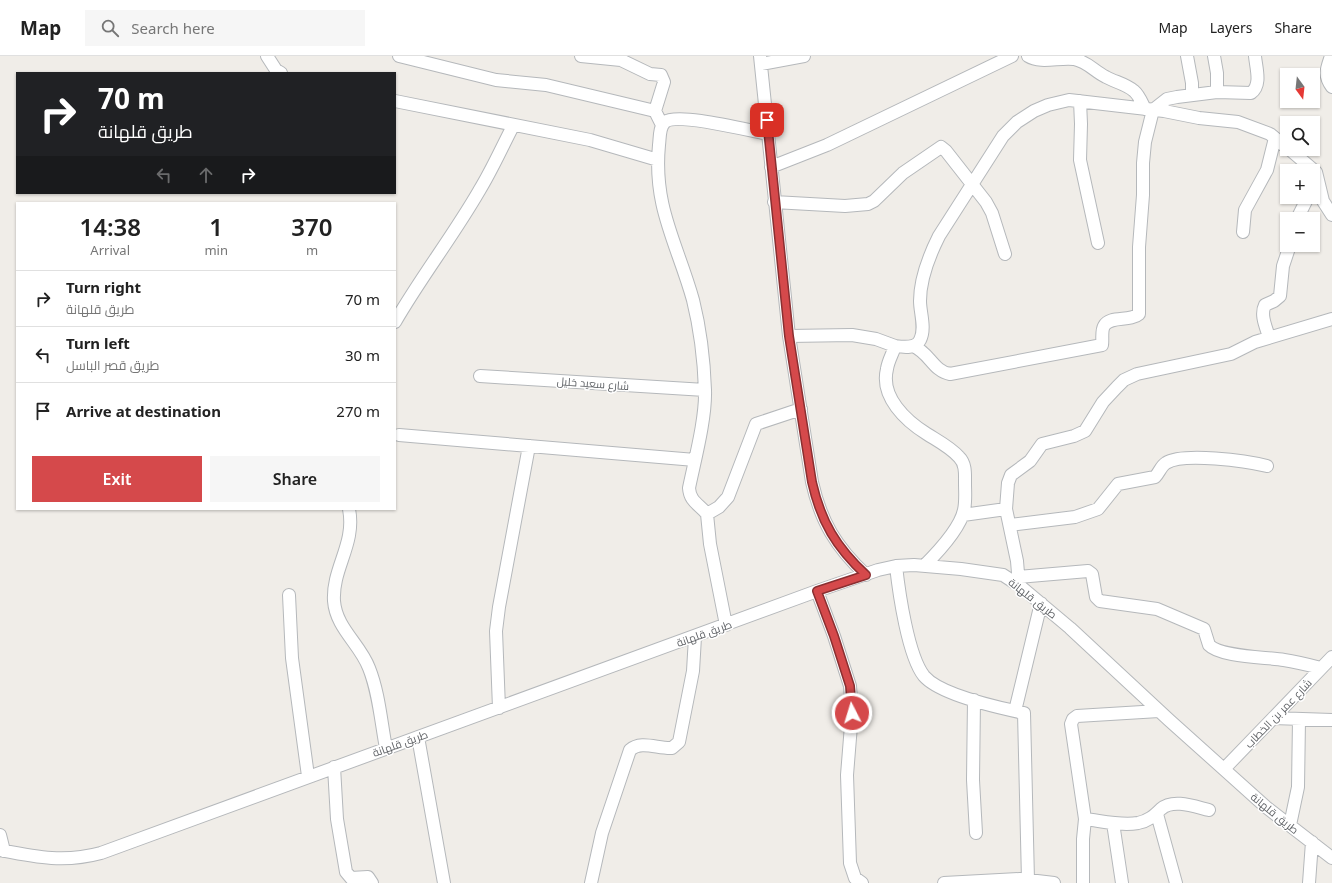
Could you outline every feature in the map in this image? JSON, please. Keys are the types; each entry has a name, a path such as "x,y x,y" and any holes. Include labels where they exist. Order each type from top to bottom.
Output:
{"street":[{"path":"267,56 276,70 279,72"},
{"path":"399,56 496,80 546,85 655,111"},
{"path":"581,56 622,58 650,74 662,76 663,86 655,111 662,125 658,160 659,187 665,218 693,301 702,353 705,390 690,494 694,502 707,514 710,544 726,625"},
{"path":"804,56 761,60 774,202 789,336 800,409 817,503 825,524 836,543 850,560 866,575"},
{"path":"771,167 827,145 1012,56"},
{"path":"789,336 852,335 876,339 895,346 913,346 928,356 940,371 950,374 1098,347 1103,344 1103,328 1105,324 1118,319 1128,319 1137,316 1140,309 1139,247 1144,195 1143,163 1149,110 1134,91 1127,86 1104,76 1086,62 1056,58 1036,60 1028,56"},
{"path":"1186,56 1191,76 1192,95"},
{"path":"1214,56 1217,73 1217,92"},
{"path":"1149,110 1167,99 1217,92 1248,93 1253,91 1257,81 1255,56"},
{"path":"1331,56 1326,78 1332,86"},
{"path":"913,346 921,339 923,330 920,300 930,254 939,236 972,183 1004,136 1017,122 1048,105 1069,100 1238,122 1256,128 1280,142"},
{"path":"396,101 513,126 590,140 658,160"},
{"path":"1080,101 1082,124 1080,160 1098,243"},
{"path":"662,125 669,120 680,119 768,134"},
{"path":"396,318 399,308 448,241 480,190 513,126"},
{"path":"1243,232 1243,217 1267,170 1275,138"},
{"path":"774,202 845,206 868,204 874,201 903,173 941,147 972,183 992,213 1005,254"},
{"path":"1298,156 1309,164"},
{"path":"1320,193 1323,201 1332,215"},
{"path":"1269,337 1263,320 1263,308 1265,305 1274,301 1280,296 1283,266 1288,252"},
{"path":"1321,668 1284,660 1252,657 1218,651 1209,645 1204,629 1166,612 1100,601 1096,597 1092,574 1088,571 1018,581 1017,562 1006,509 1008,483 1011,474 1030,461 1042,444 1074,436 1085,431 1103,402 1124,380 1137,374 1231,354 1269,337 1332,319"},
{"path":"895,346 886,369 886,381 890,395 897,408 911,423 941,442 962,460 965,474 966,500 963,515 936,553 924,566"},
{"name":"شارع سعيد خليل","path":"480,376 705,390"},
{"path":"707,514 719,507 728,497 756,424 800,409"},
{"path":"399,435 695,460"},
{"path":"499,708 496,631 499,606 529,446"},
{"path":"1010,526 1075,517 1098,509 1118,484 1155,477 1164,464 1175,459 1195,458 1250,462 1267,466"},
{"path":"963,515 1006,509"},
{"path":"349,510 351,526 350,534 336,579 334,602 337,616 369,667 386,748"},
{"path":"896,566 909,636 924,676 935,684 974,700 1024,713 1028,880"},
{"name":"طريق قلهانة","path":"2,850 55,859 90,856 695,637 817,591 896,566 924,566 988,572 1003,575 1018,581 1224,769 1290,826 1332,858"},
{"path":"817,591 834,636 850,686 852,713 847,774 850,864 855,878 862,883"},
{"path":"289,595 292,658 308,776"},
{"path":"1014,711 1041,603"},
{"path":"591,883 602,833 630,750 633,747 641,745 672,748 679,742 693,671 695,637"},
{"name":"شارع عمر بن الخطاب","path":"1224,769 1332,657"},
{"path":"974,700 973,780 976,833"},
{"path":"1082,883 1085,820 1071,724 1073,719 1076,716 1159,711"},
{"path":"1273,718 1332,720"},
{"path":"1290,826 1298,787 1299,720"},
{"path":"418,737 444,883"},
{"path":"334,767 337,819 346,872 351,878 368,877 372,883"},
{"path":"1085,820 1138,823 1148,820 1165,806 1174,803 1209,810"},
{"path":"1157,814 1176,883"},
{"path":"1113,822 1122,883"},
{"path":"0,835 2,850"},
{"path":"1309,883 1312,842"},
{"path":"944,883 1028,880 1054,883"}],"route":[{"path":"767,120 774,202 789,336 812,482 817,503 825,524 836,543 850,560 866,575 817,591 834,636 850,686 852,713"}]}
